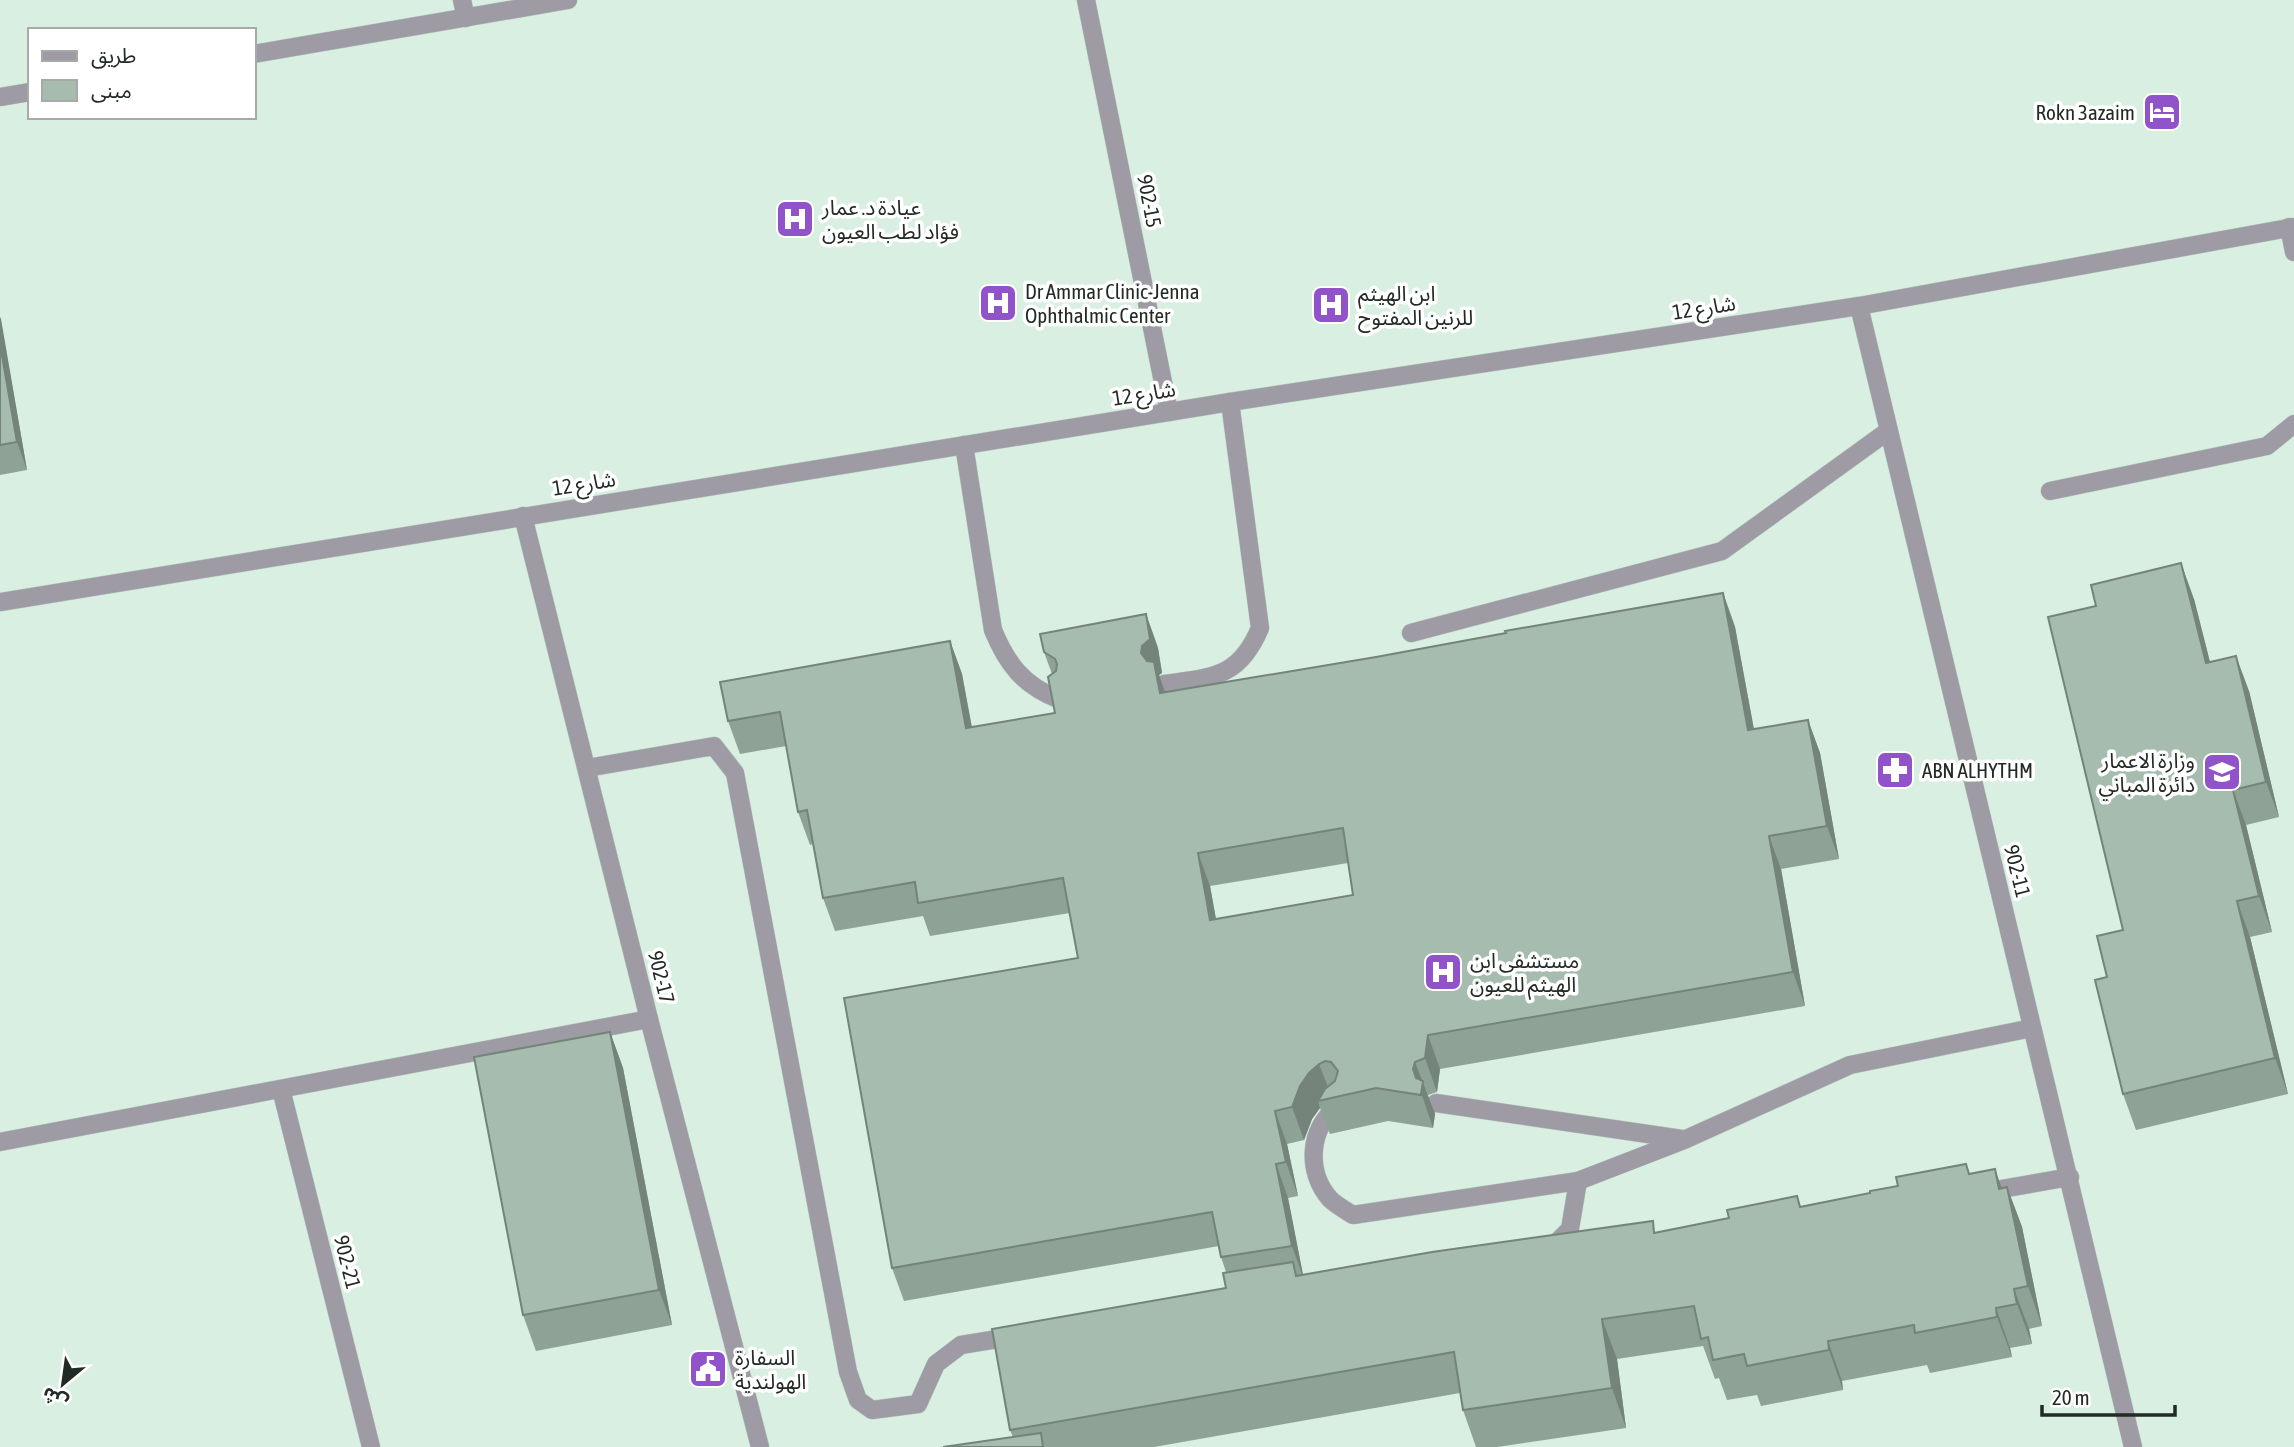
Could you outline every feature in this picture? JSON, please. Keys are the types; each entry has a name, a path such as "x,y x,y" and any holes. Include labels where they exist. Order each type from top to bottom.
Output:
{"street":[{"path":"256,54 464,9 568,0"},
{"name":"902-15","path":"1086,0 1169,412"},
{"path":"0,97 28,92"},
{"path":"2292,227 2294,252"},
{"name":"شارع 12","path":"0,602 1230,402 1859,306 2292,227"},
{"name":"902-11","path":"1859,306 2133,1447"},
{"path":"1164,684 1213,677 1238,664 1252,646 1260,628 1230,402"},
{"path":"2050,491 2267,446 2294,424"},
{"path":"1412,633 1722,551 1888,431"},
{"path":"964,445 993,630 1003,654 1016,672 1034,687 1058,699"},
{"name":"902-17","path":"523,516 760,1447"},
{"path":"587,768 714,746 735,773 848,1372 858,1400 872,1410 918,1404 936,1364 961,1345 1029,1334"},
{"path":"0,1142 649,1018"},
{"path":"1339,1106 1332,1110 1318,1130 1312,1152 1317,1180 1331,1200 1353,1215 1578,1181 1684,1140 1850,1065 2032,1028"},
{"name":"902-21","path":"281,1089 371,1447"},
{"path":"1436,1103 1684,1140"},
{"path":"1961,1196 2070,1177"},
{"path":"1532,1256 1546,1254 1570,1229 1578,1181"}],"building":[{"path":"0,344 17,442 0,445"},
{"path":"2181,563 2206,663 2236,656 2266,782 2233,790 2259,896 2237,901 2275,1058 2123,1094 2095,980 2107,977 2097,936 2123,930 2048,617 2096,606 2091,585"},
{"name":"مستشفى ابن الهيثم للعيون","path":"1723,593 1748,730 1808,720 1827,826 1769,836 1793,972 1428,1035 1425,1058 1415,1062 1413,1069 1416,1078 1423,1081 1421,1095 1376,1088 1318,1101 1325,1089 1335,1081 1338,1071 1331,1062 1319,1064 1300,1086 1292,1107 1275,1111 1286,1162 1276,1164 1292,1246 1221,1257 1212,1212 892,1268 844,998 1078,958 1063,878 918,903 915,882 823,898 807,810 798,812 780,712 728,721 720,682 950,641 966,728 1055,713 1048,677 1056,671 1057,664 1055,659 1044,652 1040,634 1146,614 1150,639 1142,646 1141,653 1147,661 1154,662 1160,693 1376,657 1506,633 1505,631","holes":["1343,828 1353,895 1210,920 1198,853"]},
{"path":"610,1032 659,1290 523,1315 474,1057"},
{"path":"1966,1164 1969,1174 1995,1169 1999,1189 2007,1187 2028,1286 2014,1289 2017,1304 1996,1308 1997,1317 1915,1333 1914,1325 1828,1341 1829,1350 1747,1366 1744,1354 1713,1360 1708,1337 1701,1339 1694,1306 1602,1319 1612,1388 1463,1410 1454,1352 1010,1430 992,1329 1226,1288 1223,1273 1293,1262 1296,1276 1432,1252 1653,1221 1654,1233 1729,1218 1727,1210 1797,1196 1800,1207 1870,1193 1898,1186 1896,1177"},
{"path":"1041,1433 1043,1447 943,1447"}],"place":[{"name":"Rokn 3azaim","path":"2162,112"},
{"name":"عيادة د. عمار فؤاد لطب العيون","path":"795,219"},
{"name":"Dr Ammar Clinic-Jenna Ophthalmic Center","path":"998,303"},
{"name":"ابن الهيثم للرنين المفتوح","path":"1331,305"},
{"name":"ABN ALHYTHM","path":"1895,770"},
{"name":"وزارة الاعمار دائرة المباني","path":"2222,772"},
{"name":"مستشفى ابن الهيثم للعيون","path":"1443,972"},
{"name":"السفارة الهولندية","path":"708,1369"}]}
